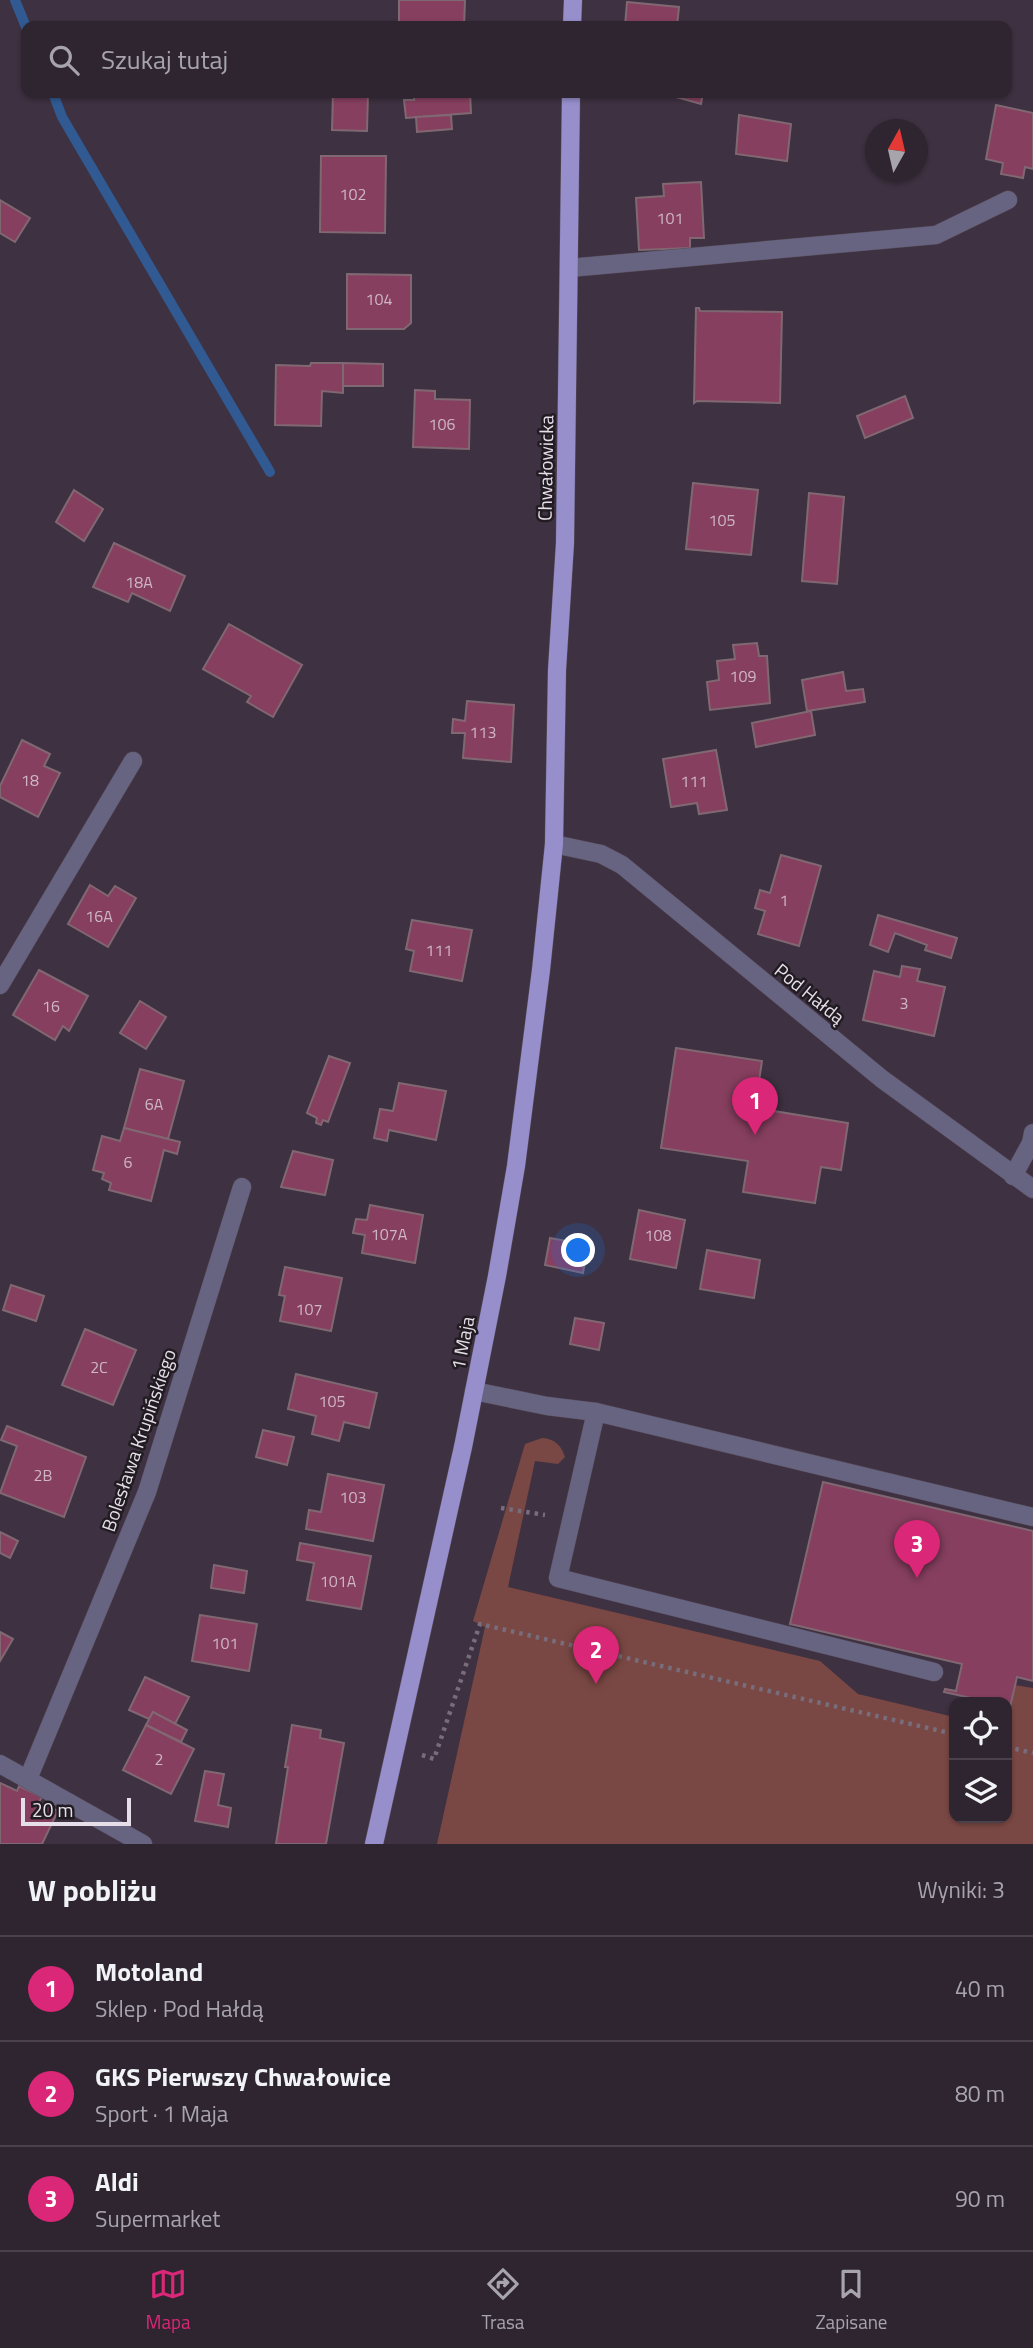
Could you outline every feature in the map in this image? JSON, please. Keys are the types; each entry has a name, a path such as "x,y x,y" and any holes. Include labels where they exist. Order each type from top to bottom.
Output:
{"main road":[{"path":"572,21 573,0"},
{"name":"Chwałowicka","path":"554,844 557,670 565,543 571,98"},
{"name":"1 Maja","path":"374,1844 474,1391 516,1166 554,844"}],"street":[{"path":"569,268 936,235 1008,200"},
{"path":"0,985 133,761"},
{"name":"Pod Hałdą","path":"554,844 601,854 622,865 882,1079 1033,1189"},
{"path":"1013,1176 1031,1143 1033,1133"},
{"name":"Bolesława Krupińskiego","path":"28,1780 147,1492 242,1187"},
{"path":"474,1391 547,1406 596,1412 1033,1517"},
{"path":"596,1412 558,1578 934,1672"},
{"path":"0,1764 143,1844"}],"path":[{"path":"501,1507 572,1521"},
{"path":"422,1755 434,1759 480,1624 949,1733"},
{"path":"1012,1748 1033,1753"}],"shaded area":[{"path":"542,1438 551,1440 562,1449 565,1457 558,1464 535,1461 508,1587 820,1661 858,1694 949,1716 949,1823 1012,1823 1012,1698 1015,1685 1033,1688 1033,1844 437,1844 485,1627 473,1621 525,1444"}],"building":[{"path":"399,0 465,0 464,21 399,21"},
{"path":"627,2 679,7 678,21 625,21"},
{"path":"333,98 368,98 367,131 332,130"},
{"path":"470,98 471,113 406,118 404,100"},
{"path":"680,98 702,98 701,104"},
{"path":"996,105 1033,113 1033,169 1025,167 1023,178 1001,174 1003,163 986,159"},
{"path":"451,115 452,129 417,132 416,117"},
{"path":"739,115 791,124 787,161 736,154"},
{"path":"321,156 386,156 385,233 320,232"},
{"path":"701,182 704,238 690,238 690,248 639,250 636,198 664,196 663,184"},
{"path":"0,200 30,218 15,242 0,233"},
{"path":"347,274 411,275 411,323 404,329 347,329"},
{"path":"696,308 700,311 782,312 780,403 694,403"},
{"path":"311,363 343,363 343,393 322,391 321,426 275,425 276,365 310,366"},
{"path":"343,363 383,364 383,386 343,386"},
{"path":"415,390 435,391 435,399 470,400 469,449 413,447"},
{"path":"905,396 913,418 865,438 857,416"},
{"path":"693,483 758,490 751,555 686,549"},
{"path":"74,490 103,509 84,541 56,522"},
{"path":"809,493 844,497 837,584 802,581"},
{"path":"114,543 185,576 170,611 132,593 128,602 93,587"},
{"path":"229,624 302,665 273,717 247,702 251,696 203,669"},
{"path":"757,643 759,656 767,656 770,703 710,710 707,682 719,680 717,661 735,659 733,645"},
{"path":"843,672 846,691 863,689 865,702 807,711 802,680"},
{"path":"467,701 514,705 511,762 463,758 465,733 452,733 453,719 465,721"},
{"path":"811,711 815,735 756,747 752,723"},
{"path":"22,740 50,754 44,766 60,773 38,817 0,797 0,786"},
{"path":"716,750 727,810 699,814 697,803 671,807 663,759"},
{"path":"781,855 821,866 799,946 758,934 765,911 755,908 760,890 770,893"},
{"path":"90,885 108,896 115,886 136,898 108,947 68,924"},
{"path":"878,915 957,938 951,958 925,950 927,945 895,933 888,952 870,945"},
{"path":"412,920 472,930 462,981 410,971 414,951 406,949"},
{"path":"902,966 920,969 917,981 945,987 934,1036 863,1020 874,971 900,977"},
{"path":"39,970 88,996 69,1031 63,1026 55,1040 13,1015"},
{"path":"140,1001 166,1017 146,1049 120,1033"},
{"path":"676,1048 762,1061 755,1108 848,1123 841,1170 821,1167 815,1203 743,1192 748,1161 661,1148"},
{"path":"329,1056 350,1063 328,1122 323,1120 321,1125 316,1123 317,1118 307,1113"},
{"path":"140,1069 184,1081 168,1139 124,1128"},
{"path":"399,1083 446,1091 436,1140 389,1130 387,1141 374,1138 380,1109 393,1111"},
{"path":"124,1128 180,1142 177,1154 164,1150 151,1201 109,1190 111,1183 102,1179 104,1173 93,1170 102,1136 120,1141"},
{"path":"293,1151 333,1160 325,1195 281,1187"},
{"path":"370,1205 423,1215 415,1263 362,1253 365,1235 353,1233 356,1219 367,1220"},
{"path":"639,1210 685,1220 676,1268 630,1259"},
{"path":"550,1238 588,1245 583,1273 545,1265"},
{"path":"707,1250 760,1260 754,1298 700,1289"},
{"path":"285,1267 342,1278 331,1331 280,1321 285,1296 279,1295"},
{"path":"11,1285 44,1296 36,1321 3,1310"},
{"path":"575,1318 604,1323 599,1350 570,1344"},
{"path":"85,1329 136,1350 113,1405 62,1385"},
{"path":"296,1374 377,1393 369,1428 344,1422 339,1441 312,1434 316,1416 288,1409"},
{"path":"7,1426 86,1457 64,1517 0,1493 17,1446 1,1440"},
{"path":"263,1430 294,1437 287,1465 256,1457"},
{"path":"328,1474 384,1485 373,1541 306,1529 309,1510 321,1512"},
{"path":"823,1482 1033,1531 1033,1681 1017,1677 1012,1698 966,1697 944,1692 945,1689 956,1691 962,1664 790,1624"},
{"path":"0,1532 18,1541 10,1558 0,1553"},
{"path":"300,1543 371,1556 361,1609 307,1600 314,1563 297,1560"},
{"path":"214,1565 247,1571 244,1593 211,1588"},
{"path":"200,1615 257,1624 249,1671 192,1661"},
{"path":"0,1632 13,1639 0,1661"},
{"path":"145,1677 189,1697 175,1724 153,1712 149,1719 129,1710"},
{"path":"153,1712 187,1730 181,1742 146,1725"},
{"path":"146,1725 194,1749 171,1794 123,1770"},
{"path":"292,1725 321,1730 320,1738 344,1743 326,1844 276,1844"},
{"path":"205,1771 224,1774 218,1805 231,1808 228,1827 195,1821"},
{"path":"0,1783 17,1791 19,1786 42,1797 39,1802 58,1811 42,1844 0,1844"}],"waterway":[{"path":"15,0 24,21"},
{"path":"55,98 62,117 270,472"}],"place":[{"name":"Motoland","path":"755,1135"},
{"name":"Aldi","path":"917,1578"},
{"name":"GKS Pierwszy Chwałowice","path":"596,1684"}]}
